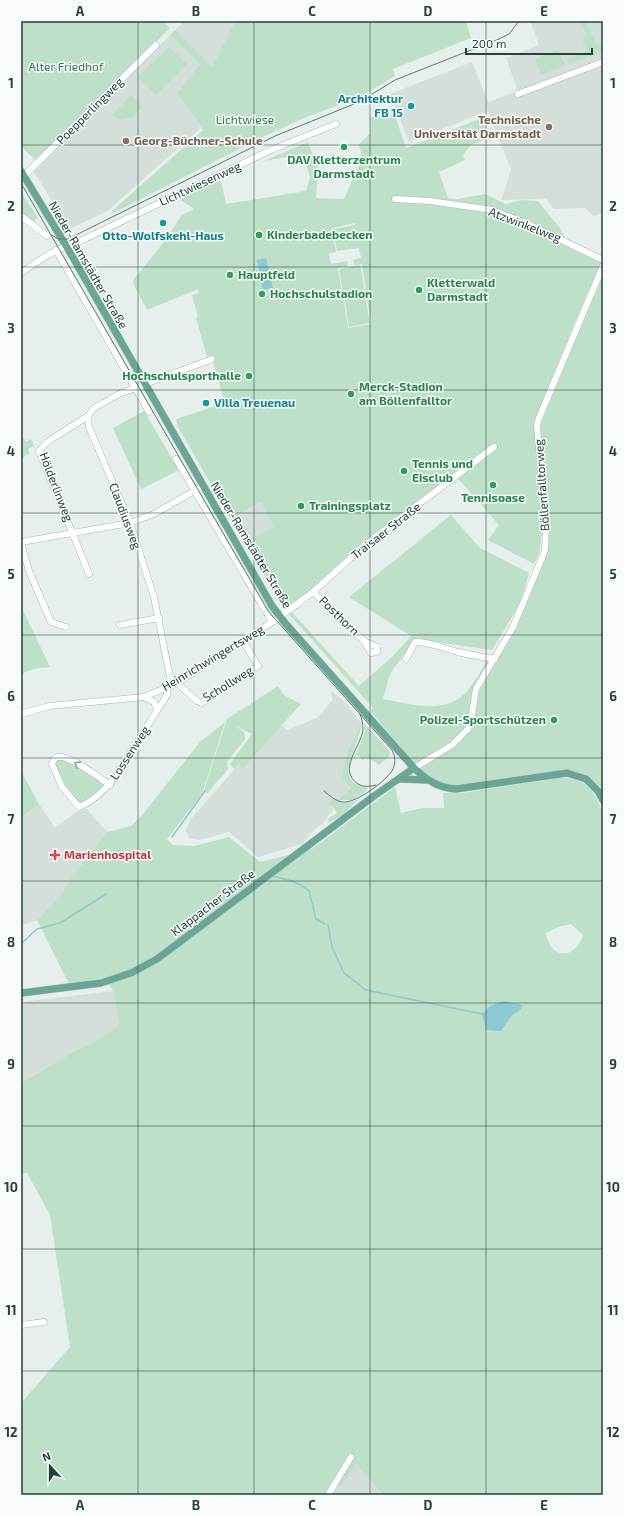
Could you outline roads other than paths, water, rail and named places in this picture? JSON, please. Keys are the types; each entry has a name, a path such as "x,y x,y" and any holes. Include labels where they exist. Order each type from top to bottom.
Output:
{"main road":[{"name":"Nieder-Ramstädter Straße","path":"23,174 66,245 144,384 279,616 414,768 427,780 442,787 460,789 555,774 573,774 586,779 592,784 603,800"},
{"name":"Klappacher Straße","path":"21,993 99,984 131,973 148,964 414,768"},
{"path":"396,780 407,778 427,780"}],"street":[{"name":"Poepperlingweg","path":"23,174 156,45"},
{"path":"518,94 603,62"},
{"name":"Lichtwiesenweg","path":"21,273 66,245 74,244 271,150 336,124"},
{"name":"Atzwinkelweg","path":"395,199 492,210 551,234 603,260"},
{"path":"21,216 47,236"},
{"name":"Nieder-Ramstädter Straße","path":"56,250 149,412"},
{"name":"Böllenfalltorweg","path":"414,768 452,745 468,729 472,720 476,689 513,627 544,550 546,526 537,426 539,418 603,266"},
{"name":"Hölderlinweg","path":"88,574 39,450 47,442 88,416 94,408 105,401 144,384 212,359"},
{"name":"Claudiusweg","path":"88,416 89,427 130,523 154,597 170,677 175,684"},
{"name":"Traisaer Straße","path":"279,616 313,592 365,545 494,447"},
{"name":"Nieder-Ramstädter Straße","path":"176,459 272,622"},
{"path":"66,627 51,622 29,571 21,543 130,523 154,514 203,486"},
{"name":"Posthorn","path":"313,592 364,641"},
{"name":"Heinrichwingertsweg","path":"21,714 49,706 144,696 167,688 243,641 279,616"},
{"path":"120,625 159,618"},
{"name":"Schollweg","path":"175,684 197,701 202,703 258,666 243,641"},
{"path":"406,659 415,642 422,642 445,647 458,652 495,659"},
{"name":"Lossenweg","path":"110,785 67,757 58,756 54,759 52,764 62,787 79,807 103,792 110,785 167,695 167,688"},
{"name":"Heinrichwingertsweg","path":"144,696 154,702 157,710"},
{"path":"21,1324 44,1322"},
{"path":"328,1495 352,1456"}],"water":[{"path":"266,258 273,288 263,290 257,260"},
{"path":"504,1001 523,1005 501,1031 486,1030 482,1014 490,1006"}],"waterway":[{"path":"172,837 205,791"},
{"path":"273,876 301,885"},
{"path":"302,886 309,891 316,919 325,924"},
{"path":"21,944 37,929 60,923 106,894"},
{"path":"328,925 332,947 344,973 366,990 482,1014"}],"tram line":[{"path":"52,235 58,239 68,239 275,136 359,102 395,80 499,39 509,34 519,21"},
{"path":"21,183 268,611 392,750 395,764 390,774 378,785 363,795 348,802 343,802 335,799 324,791"},
{"path":"360,714 363,730 352,758 350,772 352,778 358,784 366,786 376,785"}],"place":[{"name":"Architektur FB 15","path":"411,106"},
{"name":"Technische Universität Darmstadt","path":"549,127"},
{"name":"Georg-Büchner-Schule","path":"126,141"},
{"name":"DAV Kletterzentrum Darmstadt","path":"344,147"},
{"name":"Otto-Wolfskehl-Haus","path":"163,223"},
{"name":"Kinderbadebecken","path":"259,235"},
{"name":"Hauptfeld","path":"230,275"},
{"name":"Kletterwald Darmstadt","path":"419,290"},
{"name":"Hochschulstadion","path":"262,294"},
{"name":"Hochschulsporthalle","path":"249,376"},
{"name":"Merck-Stadion am Böllenfalltor","path":"351,394"},
{"name":"Villa Treuenau","path":"206,403"},
{"name":"Tennis und Eisclub","path":"404,471"},
{"name":"Tennisoase","path":"493,485"},
{"name":"Trainingsplatz","path":"301,506"},
{"name":"Polizei-Sportschützen","path":"554,720"},
{"name":"Marienhospital","path":"55,855"}],"park label":[{"name":"Alter Friedhof","path":"66,67"},
{"name":"Lichtwiese","path":"245,120"}]}
